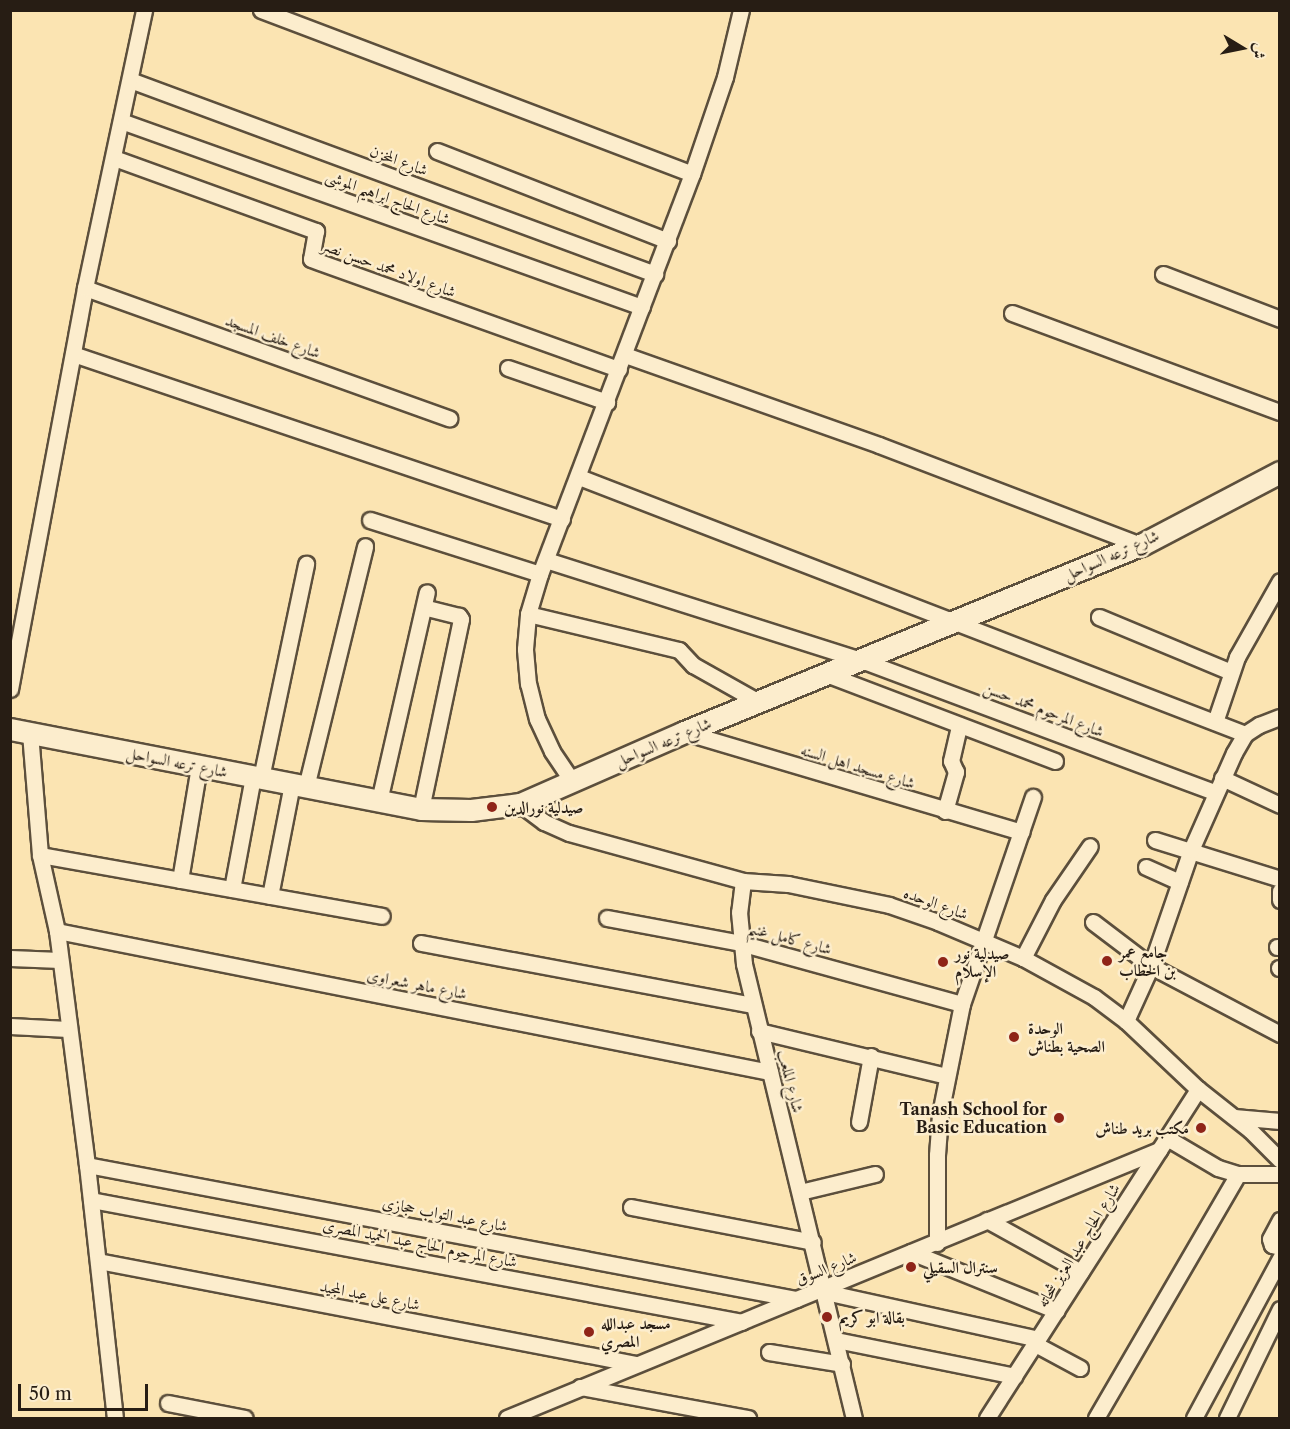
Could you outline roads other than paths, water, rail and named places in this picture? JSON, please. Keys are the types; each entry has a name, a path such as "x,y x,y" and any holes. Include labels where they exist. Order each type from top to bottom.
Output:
{"main road":[{"name":"شارع ترعه السواحل","path":"20,731 421,809 471,810 520,804 684,732 954,623 1141,544 1280,472"}],"street":[{"path":"10,688 85,288 144,10"},
{"path":"261,10 692,174"},
{"path":"572,781 552,751 537,719 528,684 525,649 528,614 543,567 692,174 725,77 741,10"},
{"name":"شارع المخزن","path":"130,80 655,274"},
{"name":"شارع الحاج ابراهيم الموشى","path":"121,121 642,308"},
{"path":"437,151 668,241"},
{"name":"شارع اولاد محمد حسن نصر","path":"114,158 316,231 310,259 622,362"},
{"path":"1163,274 1280,319"},
{"name":"شارع خلف المسجد","path":"85,288 449,418"},
{"path":"1012,313 1280,412"},
{"path":"73,354 562,519"},
{"path":"622,362 879,445 1141,544"},
{"path":"508,368 607,402"},
{"path":"579,477 1245,734"},
{"name":"شارع المرحوم محمد حسن","path":"370,520 543,567 861,660 1214,792"},
{"path":"270,896 365,546"},
{"path":"232,889 306,564"},
{"path":"1215,722 1244,643 1280,581"},
{"path":"379,801 426,599 461,619 421,809"},
{"path":"528,614 679,650 693,665 759,702"},
{"path":"1100,617 1232,672"},
{"path":"826,674 1055,760"},
{"path":"1126,1021 1151,966 1191,850 1214,792 1245,734 1259,725 1280,717"},
{"path":"945,811 956,772 951,761 959,725"},
{"path":"20,731 40,855 57,931 87,1165 115,1419"},
{"name":"شارع مسجد اهل السنه","path":"684,732 1021,832"},
{"path":"180,880 199,767"},
{"path":"1222,778 1280,805"},
{"path":"937,1242 937,1155 940,1114 962,1004 982,940 1033,797"},
{"name":"شارع الوحده","path":"520,804 544,822 569,834 743,881 788,884 859,898 928,919 1023,958 1094,998 1126,1021 1197,1089 1234,1117 1280,1160"},
{"path":"1155,840 1280,879"},
{"path":"1023,958 1053,900 1090,846"},
{"path":"40,855 382,916"},
{"path":"1146,867 1180,882"},
{"name":"شارع الملعب","path":"743,881 739,912 740,943 854,1419"},
{"path":"1280,891 1280,900"},
{"name":"شارع كامل غنيم","path":"608,918 740,943 962,1004"},
{"path":"1093,922 1151,966 1280,1034"},
{"name":"شارع ماهر شعراوى","path":"57,931 770,1072"},
{"path":"421,943 753,1005"},
{"path":"10,958 60,960"},
{"path":"10,1026 68,1029"},
{"path":"759,1030 947,1076"},
{"path":"859,1122 872,1056"},
{"name":"شارع الحاج عبد العزيز شحاته","path":"987,1419 1197,1089"},
{"path":"1234,1117 1280,1121"},
{"path":"1163,1144 1218,1168 1238,1174 1280,1174"},
{"name":"شارع السوق","path":"507,1419 636,1364 796,1299 824,1290 1163,1144"},
{"name":"شارع عبد التواب حجازى","path":"87,1165 796,1299"},
{"path":"800,1191 875,1174"},
{"path":"1096,1419 1238,1174"},
{"name":"شارع المرحوم الحاج عبد الحميد المصرى","path":"91,1200 742,1322"},
{"path":"631,1207 813,1242"},
{"path":"987,1220 1081,1272"},
{"path":"1280,1220 1270,1239 1272,1245 1280,1247"},
{"path":"911,1252 1057,1311"},
{"path":"1194,1419 1280,1258"},
{"name":"شارع على عبد المجيد","path":"98,1261 636,1364"},
{"path":"824,1290 1036,1342 1080,1368"},
{"path":"1227,1419 1280,1309"},
{"path":"836,1340 1014,1376"},
{"path":"769,1352 842,1364"},
{"path":"580,1387 748,1419"},
{"path":"168,1403 245,1419"}],"place":[{"name":"صيدلية نورالدين","path":"492,807"},
{"name":"جامع عمر بن الخطاب","path":"1107,961"},
{"name":"صيدلية نور الإسلام","path":"943,962"},
{"name":"الوحدة الصحية بطناش","path":"1014,1037"},
{"name":"Tanash School for Basic Education","path":"1059,1118"},
{"name":"مكتب بريد طناش","path":"1201,1128"},
{"name":"سنترال السقيلي","path":"911,1267"},
{"name":"بقالة ابو كريم","path":"827,1317"},
{"name":"مسجد عبدالله المصري","path":"589,1332"}]}
